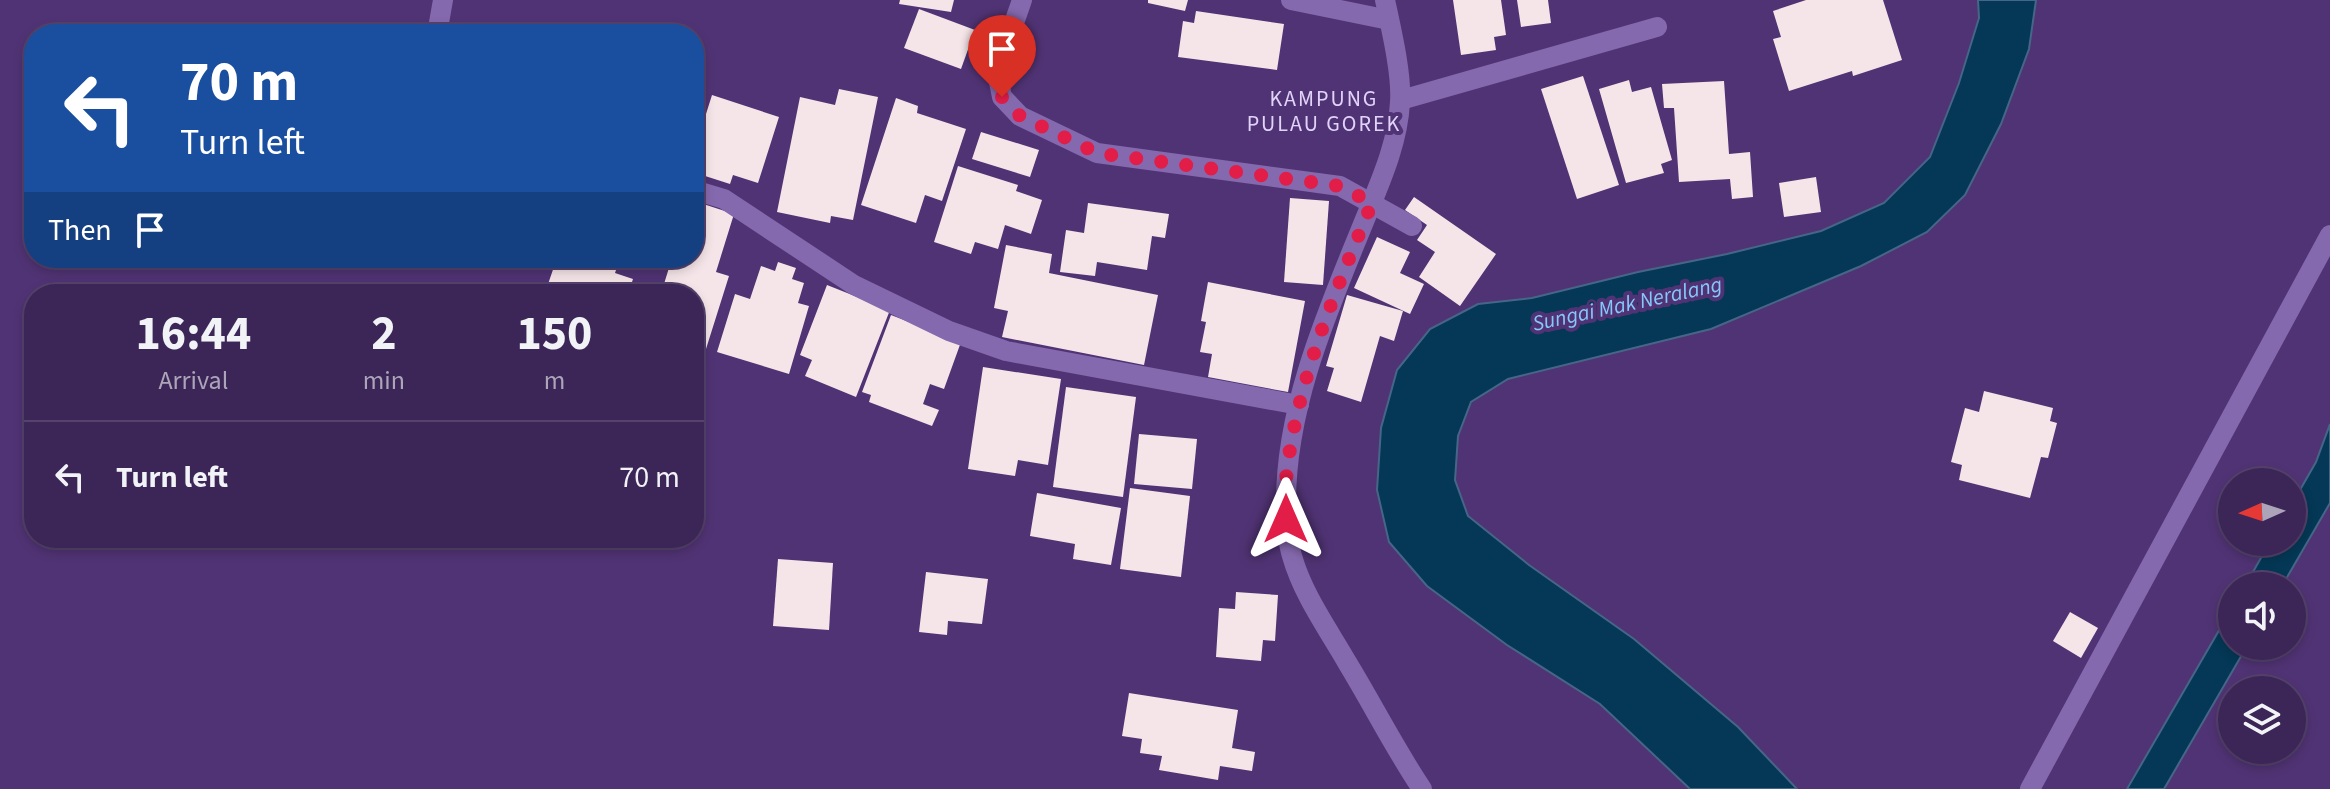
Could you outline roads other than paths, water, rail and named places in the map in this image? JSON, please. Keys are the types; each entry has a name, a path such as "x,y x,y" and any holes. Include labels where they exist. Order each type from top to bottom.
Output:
{"street":[{"path":"439,24 443,0"},
{"path":"1022,0 997,72 1002,97 1020,116 1097,153 1340,186 1412,226"},
{"path":"1291,0 1387,10 1401,100 1392,148 1326,315 1299,405 1286,473 1286,519 1291,555 1307,593 1422,789"},
{"path":"1401,100 1657,27"},
{"path":"704,193 724,199 854,285 975,341 1006,351 1299,405"},
{"path":"2030,789 2330,235"}],"water":[{"name":"Sungai Mak Neralang","path":"1978,0 2036,0 2029,49 2001,124 1965,195 1927,232 1861,266 1711,329 1508,379 1471,402 1458,436 1455,480 1468,516 1529,565 1634,639 1738,727 1797,789 1690,789 1600,704 1507,645 1427,586 1389,542 1377,490 1381,428 1397,370 1430,329 1478,304 1532,298 1821,231 1884,203 1930,157 1959,83 1979,18"},
{"path":"2330,424 2330,503 2306,544 2306,480"},
{"path":"2262,556 2299,556 2290,572 2253,572"},
{"path":"2218,632 2218,660 2239,660 2230,676 2218,676 2218,696 2164,789 2127,789"}],"district":[{"name":"KAMPUNG PULAU GOREK","path":"1324,110"}]}
